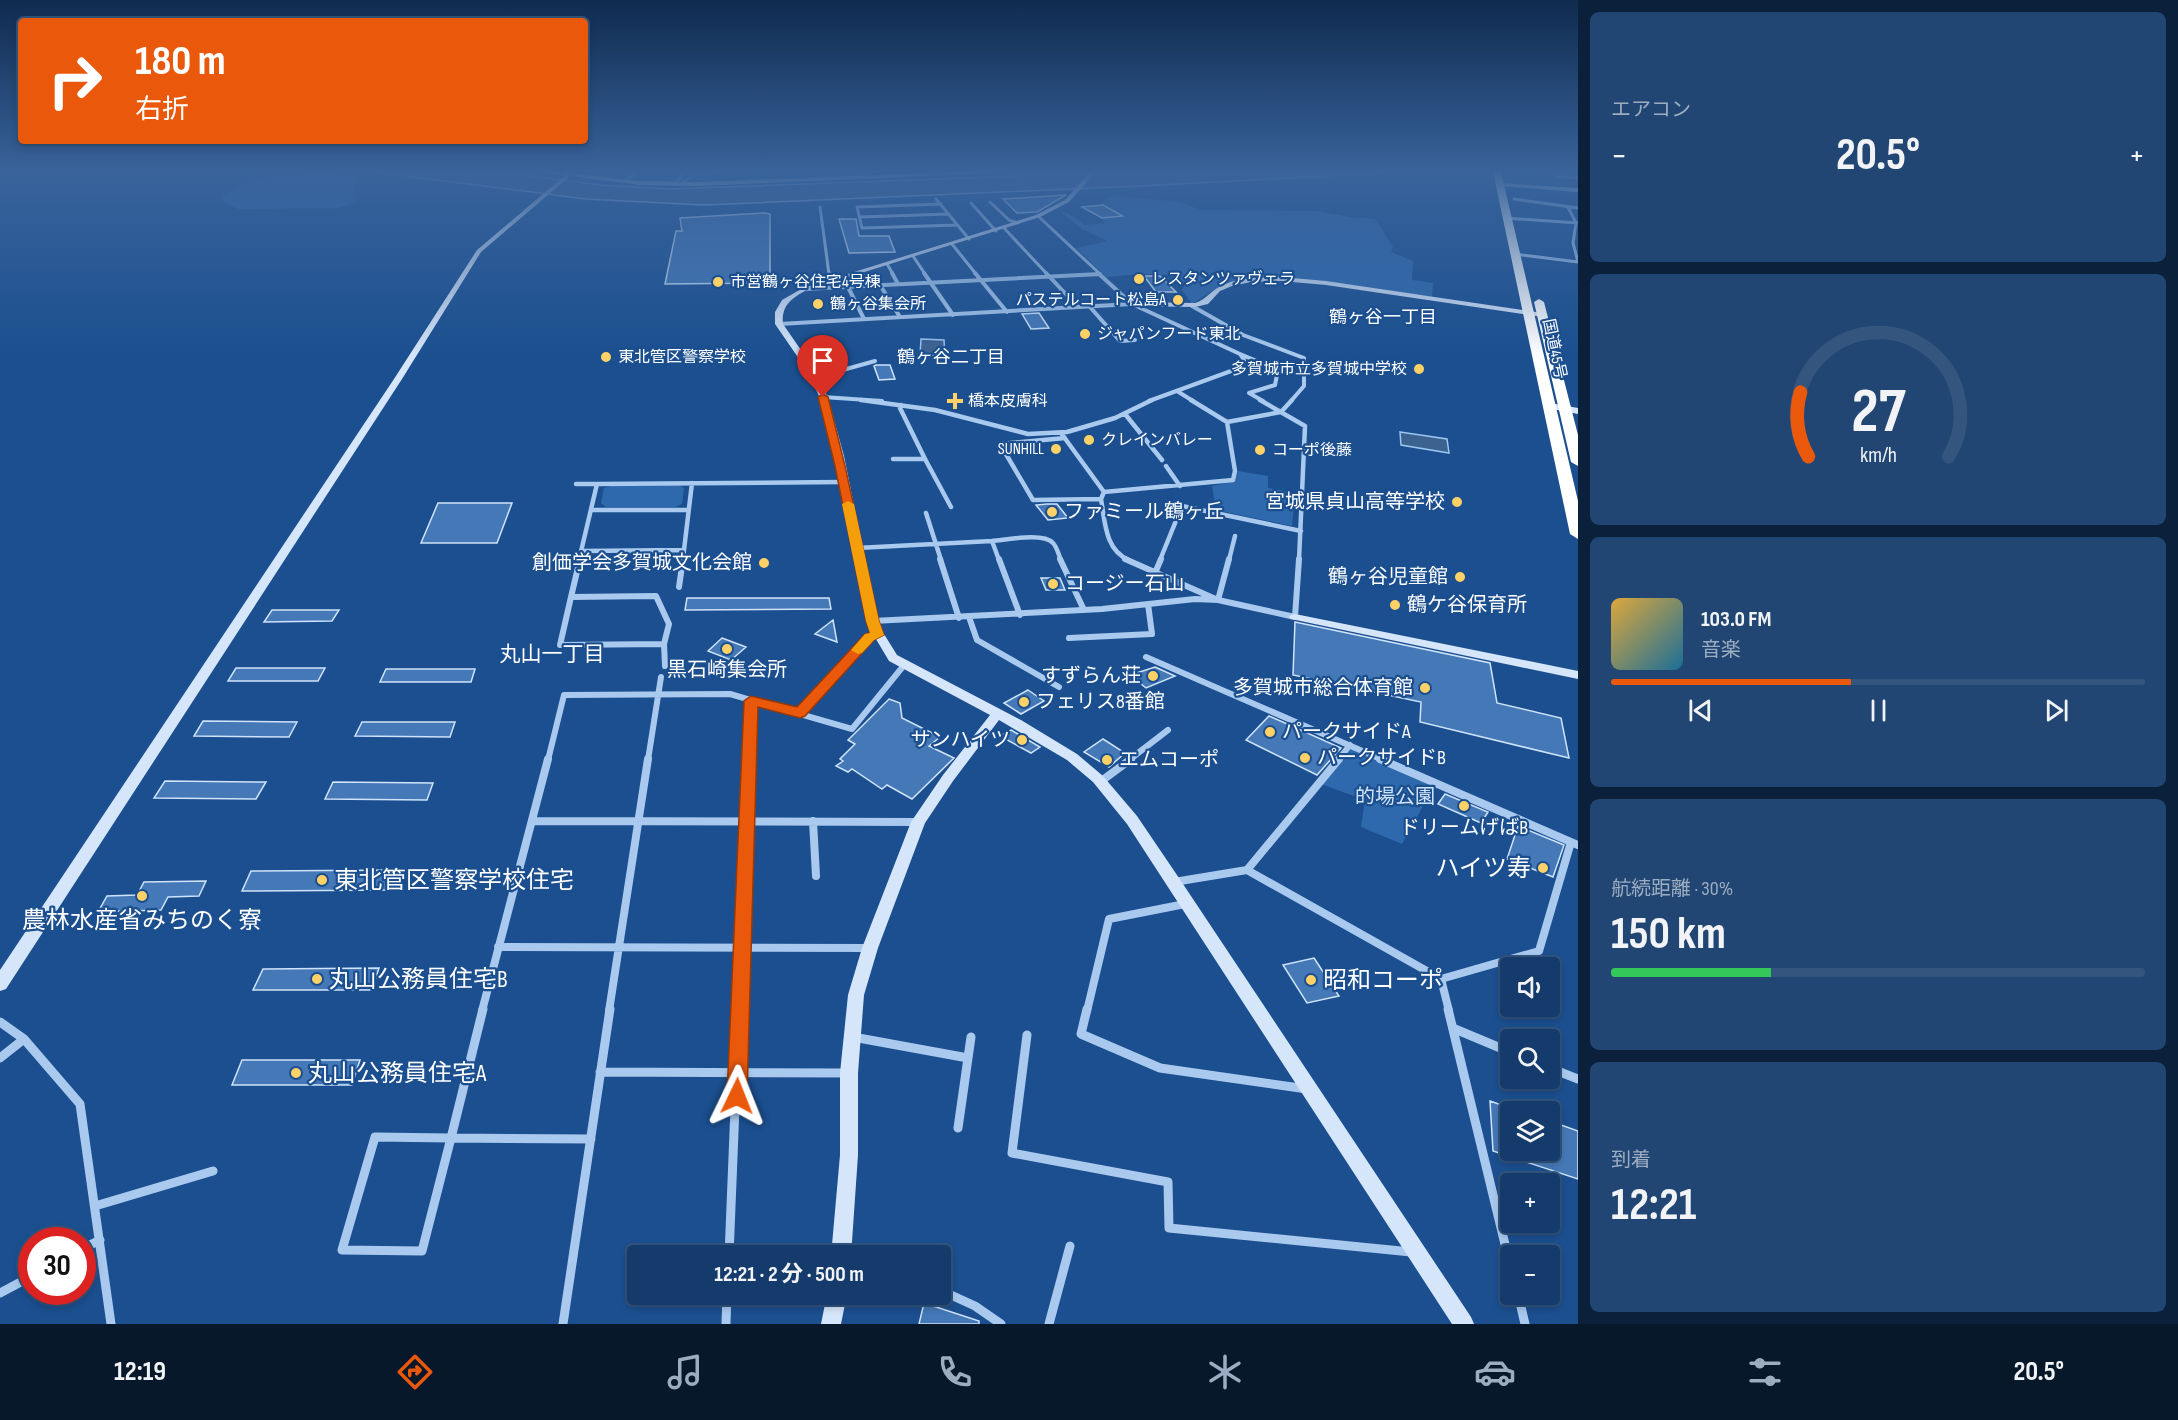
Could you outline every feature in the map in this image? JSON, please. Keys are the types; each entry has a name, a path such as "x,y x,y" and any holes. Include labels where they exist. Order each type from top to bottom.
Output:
{"highway":[{"name":"国道45号","path":"1516,234 1530,313 1578,534"},
{"name":"国道45号","path":"1521,255 1542,315 1578,462"}],"street":[{"path":"0,984 398,379 479,251 499,234"},
{"path":"824,234 830,281"},
{"path":"965,234 969,239"},
{"path":"987,234 805,289 793,294 782,303 777,314 779,324 814,378 823,397 875,628 893,658 1052,744 1072,757 1100,782 1132,820 1174,882 1464,1324"},
{"path":"1009,234 1078,308"},
{"path":"1057,234 1132,304 1278,370 1275,385 1249,393 1305,426 1295,617"},
{"path":"1521,255 1578,262 1573,243 1575,234"},
{"path":"952,244 1007,312"},
{"path":"913,256 953,315"},
{"path":"886,264 898,284"},
{"path":"861,272 868,286"},
{"path":"805,289 1100,274"},
{"path":"779,324 1132,304 1192,306 1205,302 1218,290 1230,284 1251,280 1281,279 1326,283 1542,315"},
{"path":"880,285 900,317"},
{"path":"848,287 864,319"},
{"path":"1177,391 1227,422 1281,412 1304,386 1304,358 1243,335 1192,306"},
{"path":"1090,307 1120,341 1135,340"},
{"path":"823,397 935,410 1028,434 1061,433 1125,414 1133,408 1242,367 1244,360 1240,354"},
{"path":"814,378 875,361"},
{"path":"901,405 900,408 951,507"},
{"path":"1550,406 1578,411"},
{"path":"1125,414 1162,460"},
{"path":"1104,492 1233,480 1235,471 1227,422"},
{"path":"1061,433 1104,492"},
{"path":"1065,438 1000,444 1033,500 1041,502 1081,497 1101,499"},
{"path":"893,459 925,459"},
{"path":"1166,466 1180,486"},
{"path":"576,484 843,482"},
{"path":"597,483 560,645 664,644"},
{"path":"679,587 692,483"},
{"path":"1104,492 1101,499 1110,545 1121,557 1218,600"},
{"path":"1155,573 1182,506 1301,531"},
{"path":"591,510 688,510"},
{"path":"926,513 959,618"},
{"path":"1218,600 1235,536"},
{"path":"857,548 1048,540 1053,543 1084,610"},
{"path":"992,541 1020,615"},
{"path":"582,550 684,550"},
{"path":"571,597 657,596 669,624 664,644 665,666"},
{"path":"800,713 875,628 969,617 1084,610 1195,599 1218,600 1578,675"},
{"path":"1069,638 1152,634 1148,604"},
{"path":"969,617 977,640 1059,687"},
{"path":"1146,657 1574,843 1539,951 1441,979"},
{"path":"591,1138 451,1137 375,1137 342,1250 422,1251 451,1137 498,947 564,695 730,694 852,729 904,664"},
{"path":"563,1324 661,677"},
{"path":"730,1245 751,701"},
{"path":"844,1245 849,1155 849,1073 856,995 870,948 918,822 997,714"},
{"path":"1100,782 1168,730"},
{"path":"1247,870 1350,745"},
{"path":"533,820 918,822"},
{"path":"813,821 816,876"},
{"path":"1174,882 1247,870 1441,979 1455,1029 1505,1245"},
{"path":"1188,903 1109,919 1081,1034 1160,1068 1310,1089"},
{"path":"498,947 870,948"},
{"path":"0,1022 24,1040 80,1104 111,1324"},
{"path":"1455,1029 1500,1048"},
{"path":"1027,1035 1012,1153 1168,1182 1169,1228 1417,1252"},
{"path":"852,1037 969,1058"},
{"path":"958,1128 971,1037"},
{"path":"0,1058 24,1040"},
{"path":"600,1072 849,1073"},
{"path":"1560,1072 1578,1079"},
{"path":"95,1206 213,1170"},
{"path":"96,1242 100,1240"},
{"path":"1049,1324 1070,1246"},
{"path":"0,1293 18,1283"},
{"path":"951,1295 975,1306 1001,1324"},
{"path":"726,1324 727,1305"},
{"path":"831,1324 835,1305"},
{"path":"1520,1305 1524,1324"}],"green space":[{"path":"1092,234 1385,234 1393,247 1391,252 1413,261 1412,280 1433,283 1432,297 1276,278 1250,278 1220,286 1192,304 1182,290 1185,284 1178,279 1159,274 1106,277 1076,248 1107,241"},
{"path":"1238,471 1268,476 1268,488 1295,493 1292,526 1216,510 1212,486 1235,481"},
{"path":"679,485 684,488 682,504 675,507 606,507 601,503 604,488 611,486"},
{"name":"的場公園","path":"1350,745 1436,783 1402,844 1361,827 1365,800 1318,783"}],"shaded area":[{"path":"921,339 944,340 945,356 920,355"},
{"path":"1400,432 1447,439 1449,453 1401,445"}],"building":[{"path":"675,234 770,234 770,283 665,284"},
{"path":"843,234 889,236 895,252 849,253"},
{"path":"1144,276 1160,276 1176,292 1156,292"},
{"path":"1039,313 1049,328 1031,329 1022,314"},
{"path":"890,365 895,379 879,380 874,366"},
{"path":"438,503 512,503 497,543 421,543"},
{"name":"ファミール鶴ヶ丘","path":"1057,504 1068,518 1048,520 1036,505"},
{"name":"コージー石山","path":"1041,578 1060,578 1065,590 1046,590"},
{"path":"687,598 829,598 831,609 685,610"},
{"path":"272,610 339,610 332,621 264,622"},
{"path":"833,620 837,642 815,634"},
{"name":"多賀城市総合体育館","path":"1295,622 1490,663 1497,703 1561,718 1569,758 1420,722 1421,702 1293,675"},
{"name":"黒石崎集会所","path":"722,638 746,647 731,660 708,651"},
{"name":"すずらん荘","path":"1155,667 1175,676 1146,688 1130,675"},
{"path":"236,668 325,668 318,681 228,681"},
{"path":"386,669 475,669 471,682 380,682"},
{"name":"フェリス8番館","path":"1028,690 1044,701 1021,714 1004,703"},
{"path":"889,699 900,703 902,718 940,737 929,746 954,758 912,799 887,785 882,789 852,769 848,772 836,766 843,761 840,759 855,744 848,740"},
{"path":"1269,716 1341,748 1317,775 1246,740"},
{"path":"203,721 297,722 289,737 194,736"},
{"path":"362,722 455,722 450,737 355,736"},
{"name":"サンハイツ","path":"1011,730 1040,747 1031,753 1000,736"},
{"name":"エムコーポ","path":"1103,739 1125,753 1109,767 1084,752"},
{"path":"165,781 266,782 256,799 154,798"},
{"path":"333,782 433,783 427,800 325,799"},
{"name":"ドリームげばB","path":"1445,794 1488,812 1481,823 1438,804"},
{"path":"1518,826 1564,845 1553,877 1507,859"},
{"name":"東北管区警察学校住宅","path":"401,870 395,890 242,891 251,871"},
{"name":"農林水産省みちのく寮","path":"206,881 199,896 168,897 161,910 98,912 107,896 137,895 144,882"},
{"name":"昭和コーポ","path":"1314,958 1339,996 1307,1003 1283,965"},
{"name":"丸山公務員住宅B","path":"379,968 372,990 253,990 263,969"},
{"name":"丸山公務員住宅A","path":"242,1060 360,1060 352,1085 232,1085"},
{"path":"1490,1101 1500,1104 1500,1153 1493,1151"},
{"path":"1560,1125 1578,1131 1578,1179 1523,1161 1560,1161"},
{"path":"924,1305 930,1305 979,1321 979,1324 919,1324"}],"slow traffic":[{"path":"848,504 872,621 878,635 869,637 858,650"}],"place":[{"name":"レスタンツァヴェラ","path":"1139,279"},
{"name":"市営鶴ヶ谷住宅4号棟","path":"718,282"},
{"name":"パステルコート松島A","path":"1178,300"},
{"name":"鶴ヶ谷集会所","path":"818,304"},
{"name":"ジャパンフード東北","path":"1085,334"},
{"name":"東北管区警察学校","path":"606,357"},
{"name":"多賀城市立多賀城中学校","path":"1419,369"},
{"name":"橋本皮膚科","path":"955,401"},
{"name":"クレインバレー","path":"1089,440"},
{"name":"SUNHILL","path":"1056,449"},
{"name":"コーポ後藤","path":"1260,450"},
{"name":"宮城県貞山高等学校","path":"1457,502"},
{"name":"ファミール鶴ヶ丘","path":"1052,512"},
{"name":"創価学会多賀城文化会館","path":"764,563"},
{"name":"鶴ヶ谷児童館","path":"1460,577"},
{"name":"コージー石山","path":"1053,584"},
{"name":"鶴ケ谷保育所","path":"1395,605"},
{"name":"黒石崎集会所","path":"727,649"},
{"name":"すずらん荘","path":"1153,676"},
{"name":"多賀城市総合体育館","path":"1425,688"},
{"name":"フェリス8番館","path":"1024,702"},
{"name":"パークサイドA","path":"1270,732"},
{"name":"サンハイツ","path":"1022,740"},
{"name":"パークサイドB","path":"1305,758"},
{"name":"エムコーポ","path":"1107,760"},
{"name":"ドリームげばB","path":"1464,806"},
{"name":"ハイツ寿","path":"1543,868"},
{"name":"東北管区警察学校住宅","path":"322,880"},
{"name":"農林水産省みちのく寮","path":"142,896"},
{"name":"丸山公務員住宅B","path":"317,979"},
{"name":"昭和コーポ","path":"1311,980"},
{"name":"丸山公務員住宅A","path":"296,1073"}],"district":[{"name":"鶴ヶ谷一丁目","path":"1383,317"},
{"name":"鶴ヶ谷二丁目","path":"951,357"},
{"name":"丸山一丁目","path":"552,654"}],"route":[{"path":"737,1096 751,701 800,713 869,637 878,635 872,621 840,466 823,397"}]}
